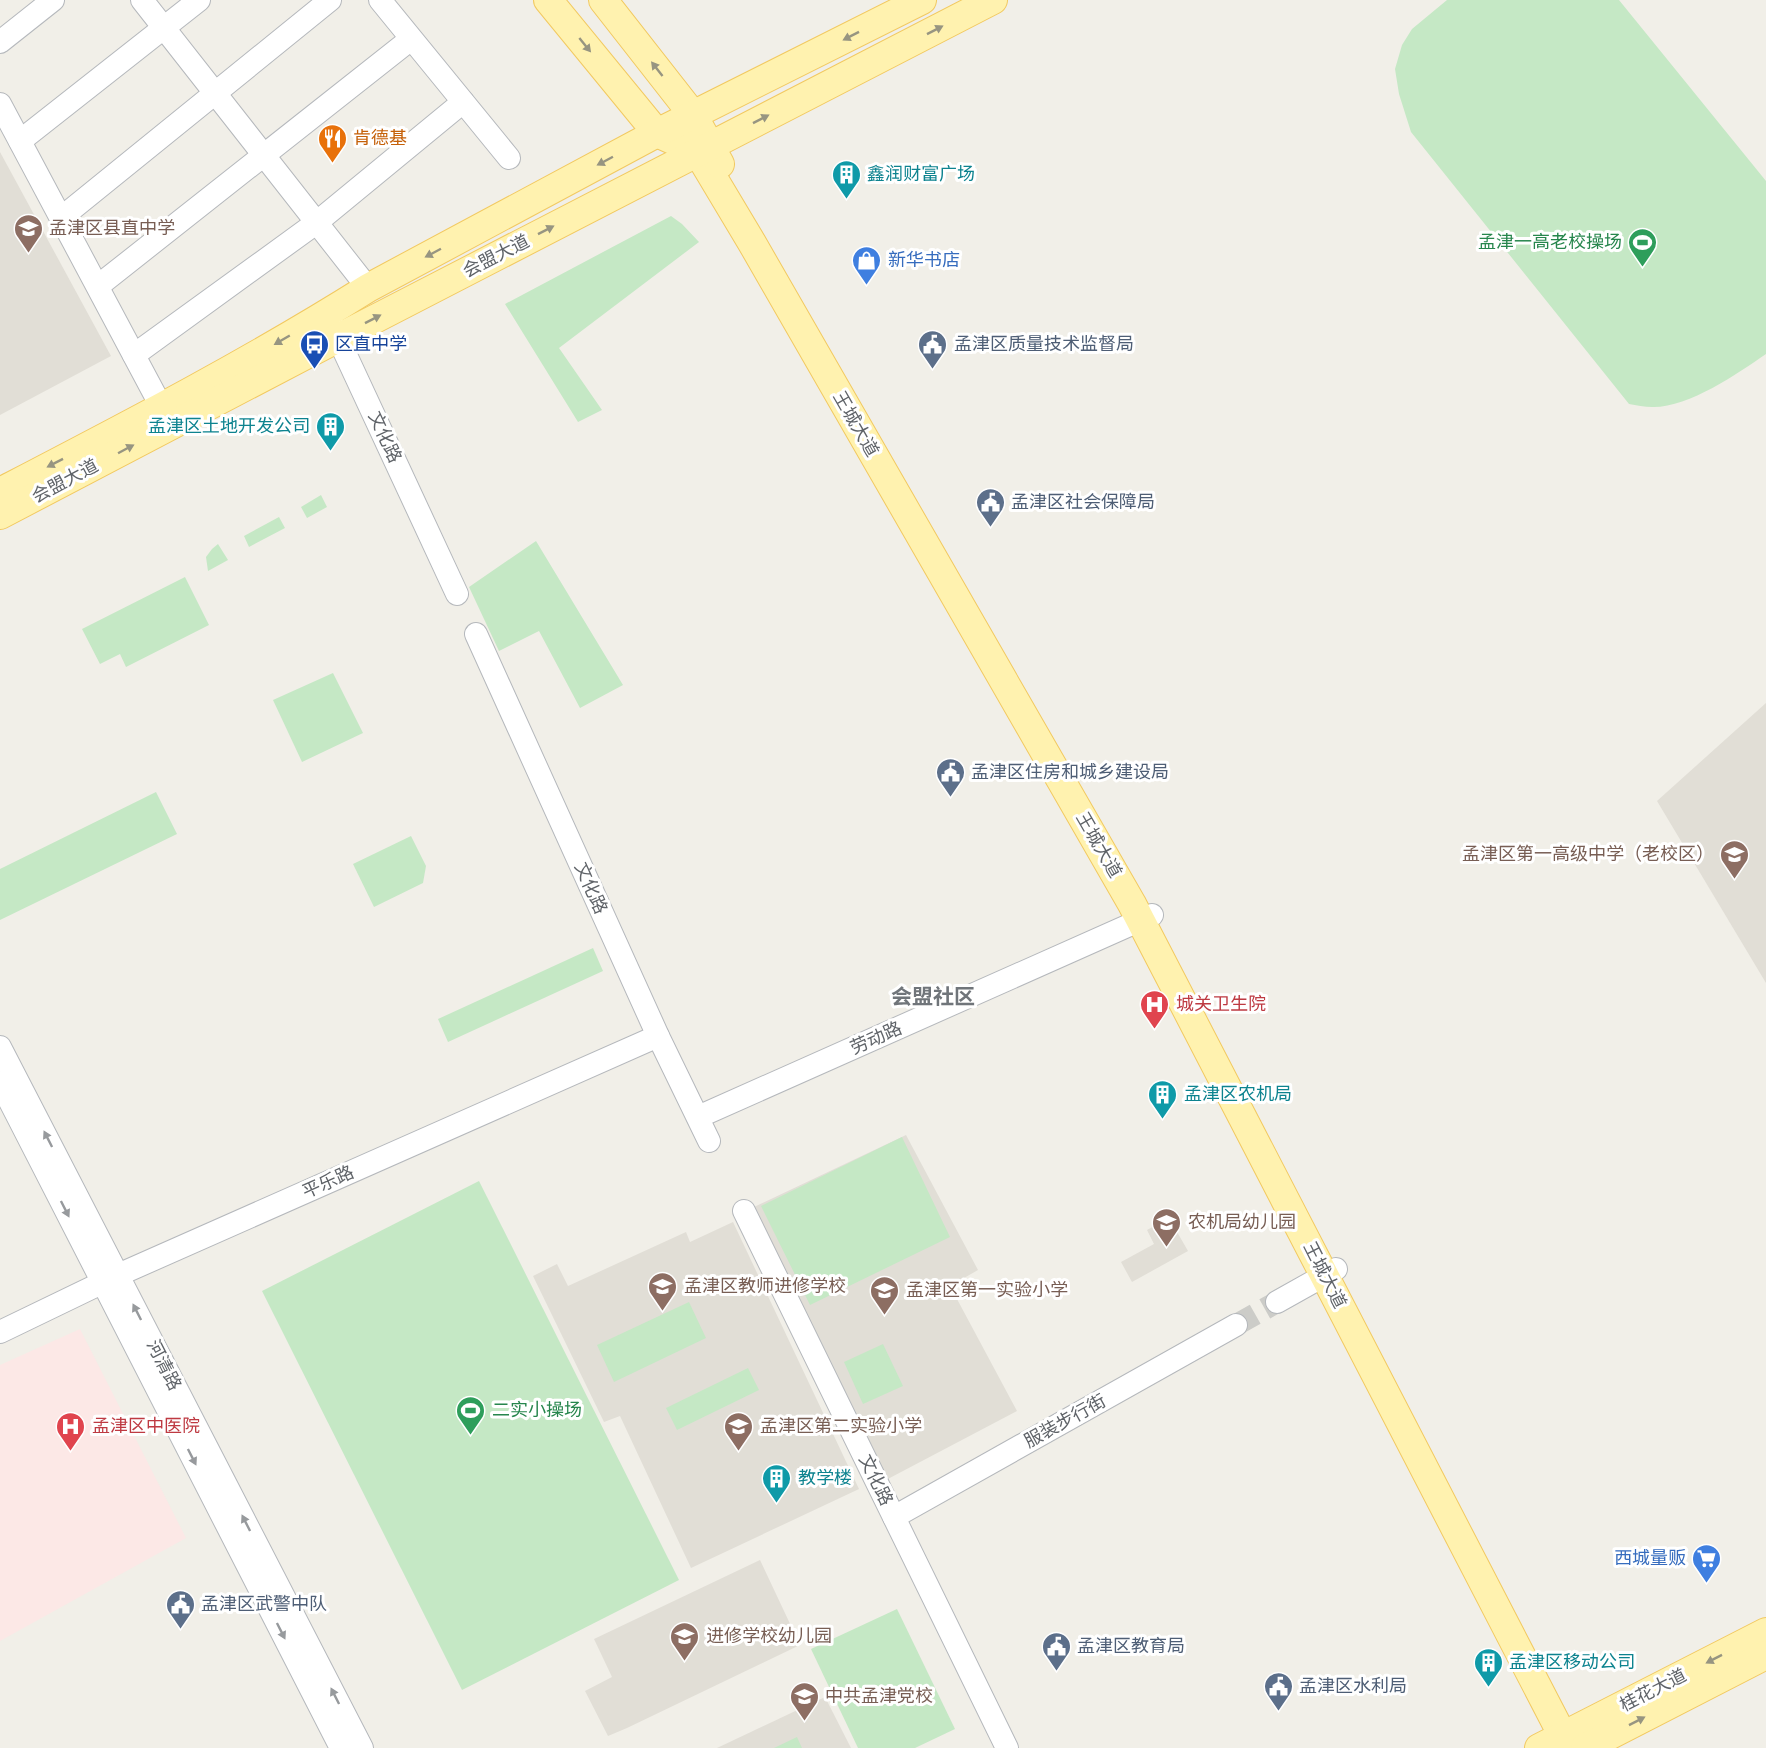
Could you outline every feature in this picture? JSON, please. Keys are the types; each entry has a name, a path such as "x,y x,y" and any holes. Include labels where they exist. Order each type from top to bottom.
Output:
{"main road":[{"path":"548,0 657,133 703,149"},
{"name":"王城大道","path":"603,0 693,116 703,149 763,236 1147,918 1336,1269 1569,1743"},
{"name":"会盟大道","path":"0,515 332,326 368,288 657,133 922,0"},
{"name":"会盟大道","path":"0,492 162,408 703,149 993,0"},
{"name":"王城大道","path":"1147,918 1569,1743"},
{"name":"桂花大道","path":"1569,1743 1766,1632"},
{"name":"桂花大道","path":"1569,1743 1766,1655"}],"street":[{"path":"0,42 53,0"},
{"path":"142,0 368,288"},
{"path":"20,141 199,0"},
{"path":"61,218 330,0"},
{"path":"380,0 509,159"},
{"path":"98,286 411,39"},
{"path":"134,355 316,223 463,102"},
{"path":"0,104 162,408"},
{"name":"文化路","path":"332,326 457,594"},
{"name":"文化路","path":"476,634 658,1036 710,1141"},
{"name":"劳动路","path":"698,1117 1147,918"},
{"name":"平乐路","path":"0,1332 110,1278 658,1036"},
{"name":"河清路","path":"0,1047 110,1278 341,1748"},
{"name":"河清路","path":"0,1082 110,1278 362,1748"},
{"name":"文化路","path":"744,1211 1007,1748"},
{"path":"1277,1302 1336,1269"},
{"name":"服装步行街","path":"894,1517 1236,1325"}],"shaded area":[{"name":"孟津区县直中学","path":"0,152 111,356 0,415"},
{"name":"孟津区第一高级中学（老校区）","path":"1766,703 1766,983 1657,801"},
{"name":"孟津区第一实验小学","path":"906,1135 978,1270 950,1286 1017,1411 884,1481 754,1207"},
{"name":"农机局幼儿园","path":"1169,1218 1188,1251 1132,1282 1121,1262 1154,1244 1147,1230"},
{"path":"733,1222 859,1489 691,1568 620,1416 604,1422 533,1276 557,1264 568,1286 686,1232 690,1242"},
{"name":"孟津区中医院","path":"80,1329 186,1538 0,1641 0,1365"},
{"name":"进修学校幼儿园","path":"760,1560 800,1645 608,1736 585,1691 612,1677 594,1639"},
{"name":"中共孟津党校","path":"825,1697 851,1748 717,1748"}],"green space":[{"name":"孟津一高老校操场","path":"1447,0 1619,0 1766,181 1766,354 1712,388 1681,402 1652,407 1629,404 1411,132 1399,94 1395,69 1402,45 1412,29"},
{"path":"671,216 699,242 559,348 602,410 578,422 505,304"},
{"path":"321,495 327,507 307,518 301,507"},
{"path":"279,517 285,528 249,547 244,536"},
{"path":"536,541 623,685 580,708 539,631 499,651 469,587"},
{"path":"218,544 228,560 208,571 206,557"},
{"path":"185,577 209,625 126,667 120,654 100,664 82,629"},
{"path":"333,673 363,733 302,762 273,700"},
{"path":"156,792 177,834 0,920 0,869"},
{"path":"411,836 426,866 423,883 374,907 353,864"},
{"path":"593,948 603,971 448,1042 438,1019"},
{"path":"902,1137 950,1237 810,1305 761,1206"},
{"name":"二实小操场","path":"479,1181 679,1580 462,1690 262,1291"},
{"path":"689,1302 706,1338 614,1382 597,1345"},
{"path":"883,1344 903,1386 863,1404 844,1362"},
{"path":"748,1368 759,1390 677,1430 666,1408"},
{"path":"897,1609 955,1729 915,1748 858,1748 811,1649"},
{"path":"797,1737 802,1748 774,1748"}],"tunnel":[{"path":"1236,1325 1277,1302"}],"place":[{"name":"肯德基","path":"332,164"},
{"name":"鑫润财富广场","path":"846,200"},
{"name":"孟津区县直中学","path":"28,254"},
{"name":"孟津一高老校操场","path":"1643,268"},
{"name":"新华书店","path":"867,286"},
{"name":"区直中学","path":"314,370"},
{"name":"孟津区质量技术监督局","path":"933,370"},
{"name":"孟津区土地开发公司","path":"331,452"},
{"name":"孟津区社会保障局","path":"990,528"},
{"name":"孟津区住房和城乡建设局","path":"950,798"},
{"name":"孟津区第一高级中学（老校区）","path":"1735,880"},
{"name":"城关卫生院","path":"1155,1030"},
{"name":"孟津区农机局","path":"1163,1120"},
{"name":"农机局幼儿园","path":"1167,1248"},
{"name":"孟津区教师进修学校","path":"663,1312"},
{"name":"孟津区第一实验小学","path":"885,1316"},
{"name":"二实小操场","path":"471,1436"},
{"name":"孟津区中医院","path":"71,1452"},
{"name":"孟津区第二实验小学","path":"739,1452"},
{"name":"教学楼","path":"777,1504"},
{"name":"西城量贩","path":"1707,1584"},
{"name":"孟津区武警中队","path":"180,1630"},
{"name":"进修学校幼儿园","path":"685,1662"},
{"name":"孟津区教育局","path":"1056,1672"},
{"name":"孟津区移动公司","path":"1488,1688"},
{"name":"孟津区水利局","path":"1278,1712"},
{"name":"中共孟津党校","path":"804,1722"}],"district":[{"name":"会盟社区","path":"933,997"}]}
